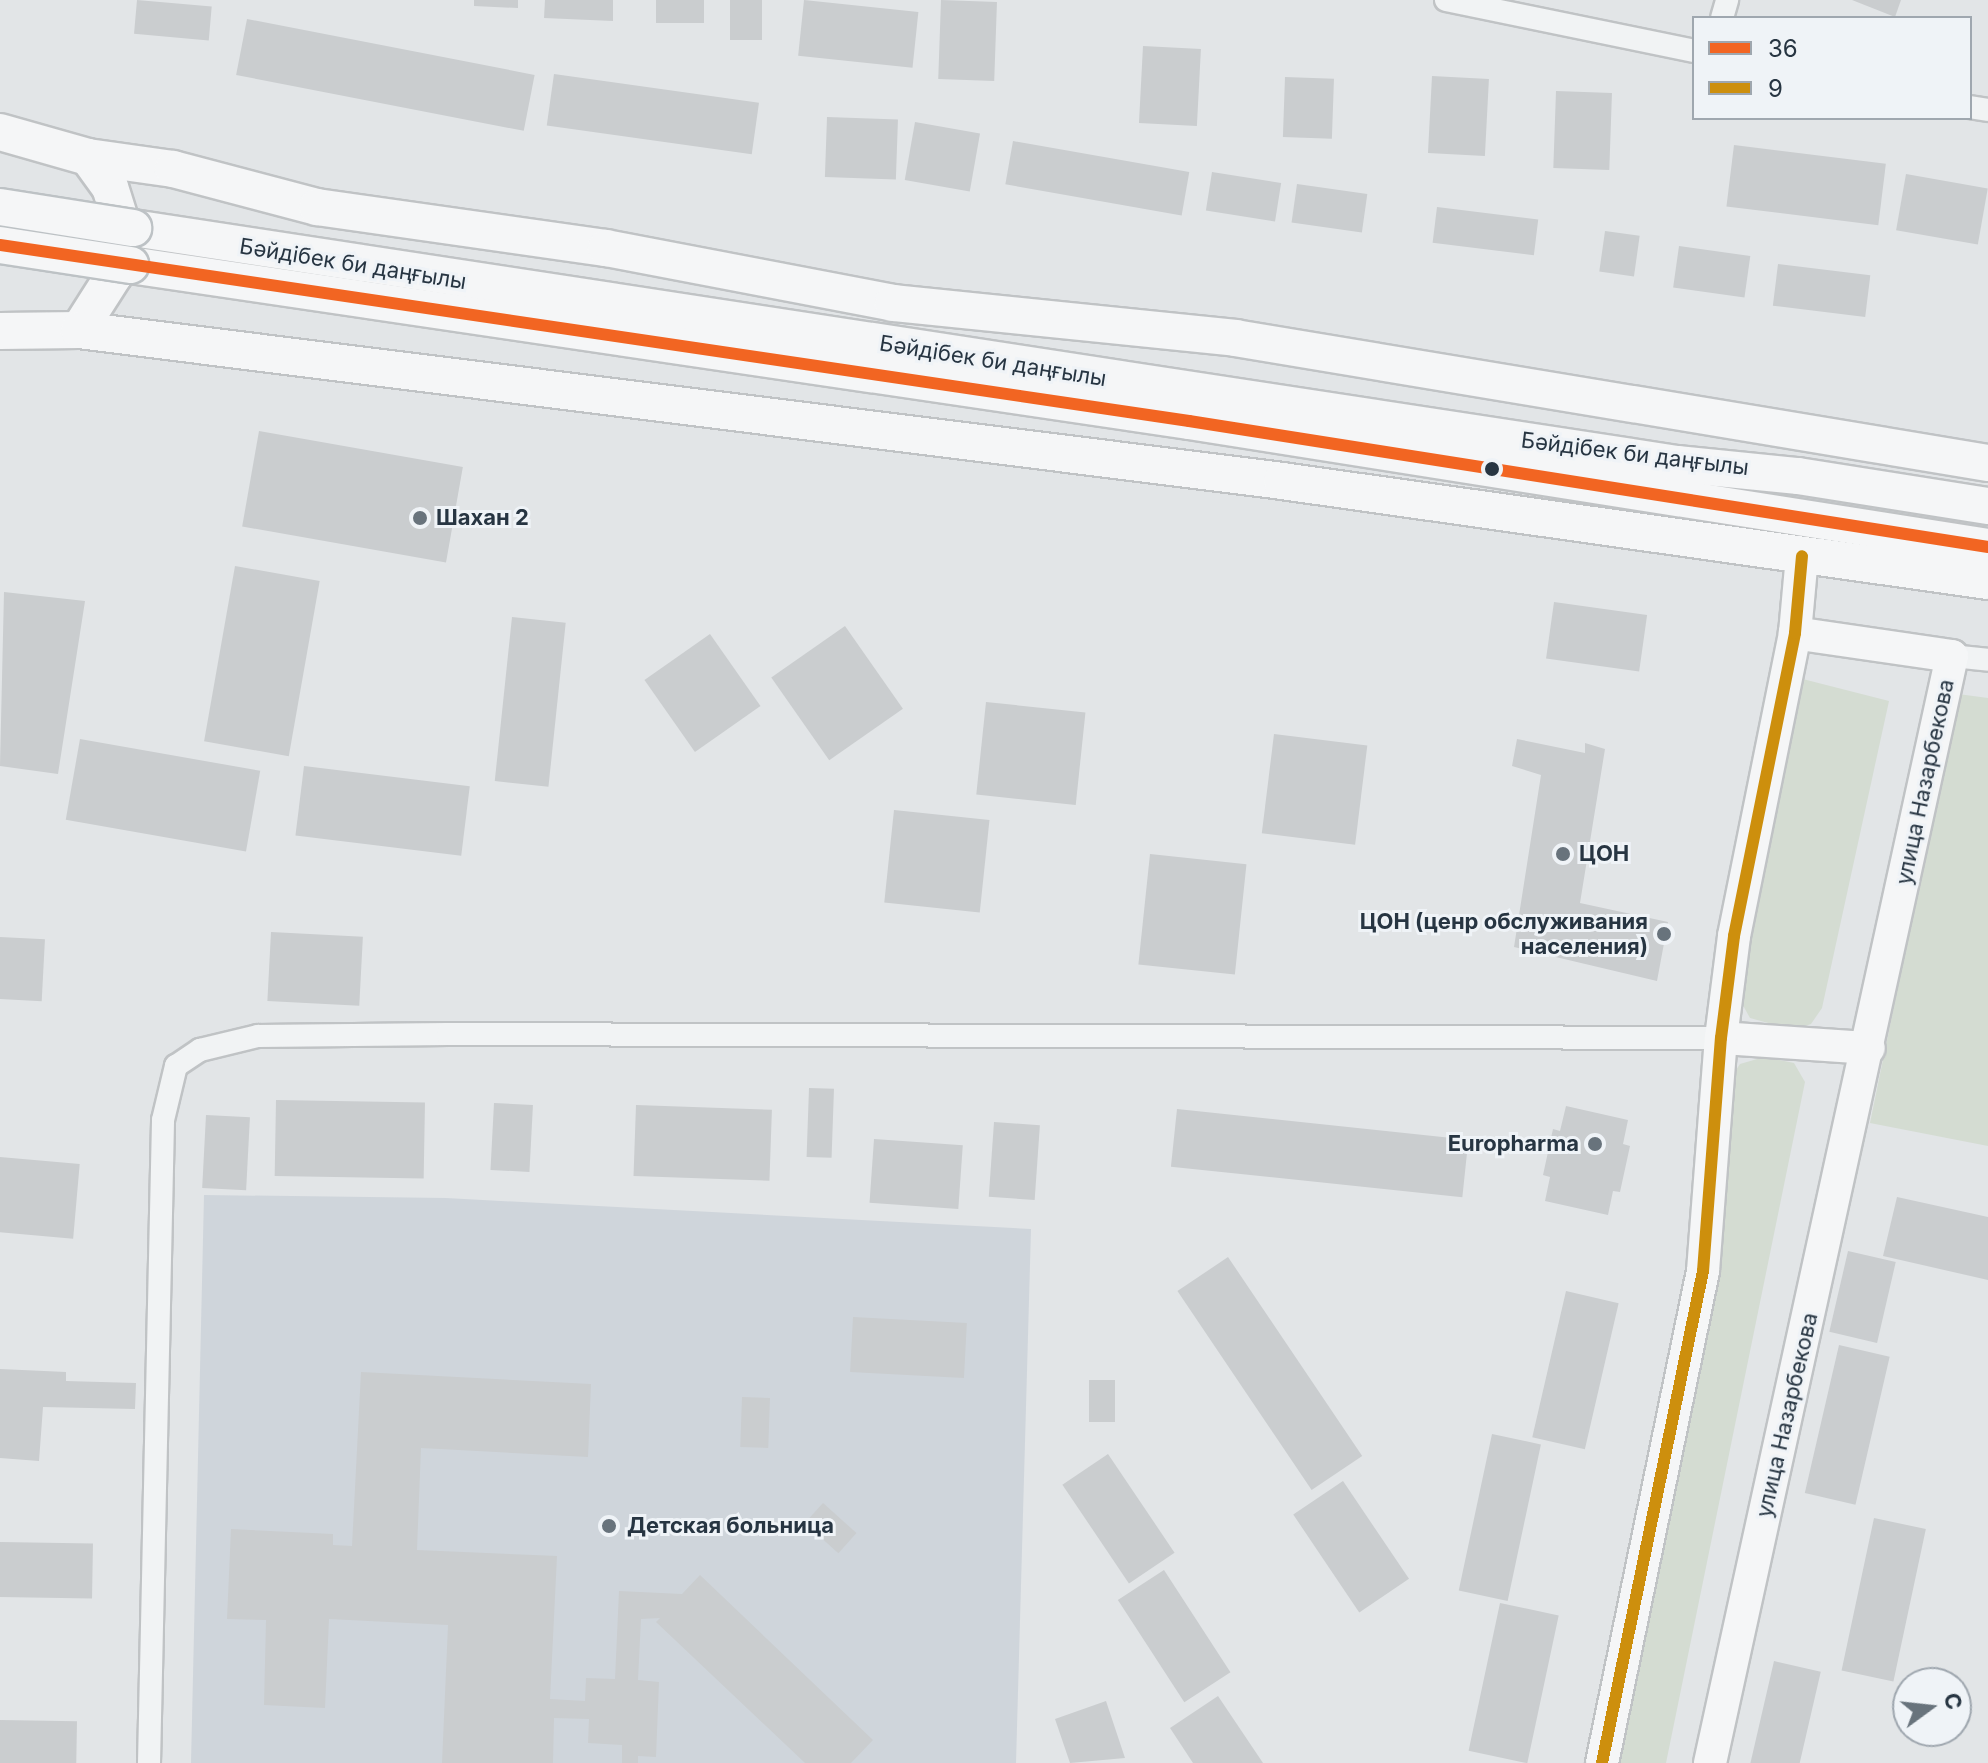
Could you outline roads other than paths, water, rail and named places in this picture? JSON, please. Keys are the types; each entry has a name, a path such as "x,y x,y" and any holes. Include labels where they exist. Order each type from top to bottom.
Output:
{"main road":[{"path":"6,132 88,157 173,169 317,207 606,248 893,303 1235,338 1988,463"},
{"path":"79,330 123,254 124,232 110,187 88,157"},
{"name":"Бәйдібек би даңғылы","path":"0,207 1677,464 1785,474 1988,506"},
{"name":"Бәйдібек би даңғылы","path":"0,245 1189,421 1988,547"},
{"path":"0,331 79,330 1308,484 1988,581"}],"street":[{"path":"1446,0 1692,51"},
{"path":"1602,1763 1703,1271 1721,1038 1734,936 1795,633 1802,556"},
{"name":"улица Назарбекова","path":"1710,1763 1869,1048 1952,656 1795,633"},
{"path":"1952,656 1988,660"},
{"path":"149,1763 163,1120 176,1066 200,1050 258,1036 448,1034 1721,1038 1869,1048"}],"place":[{"name":"Шахан 2","path":"420,518"},
{"name":"ЦОН","path":"1563,854"},
{"name":"ЦОН (ценр обслуживания населения)","path":"1664,934"},
{"name":"Europharma","path":"1595,1144"},
{"name":"Детская больница","path":"609,1526"}]}
